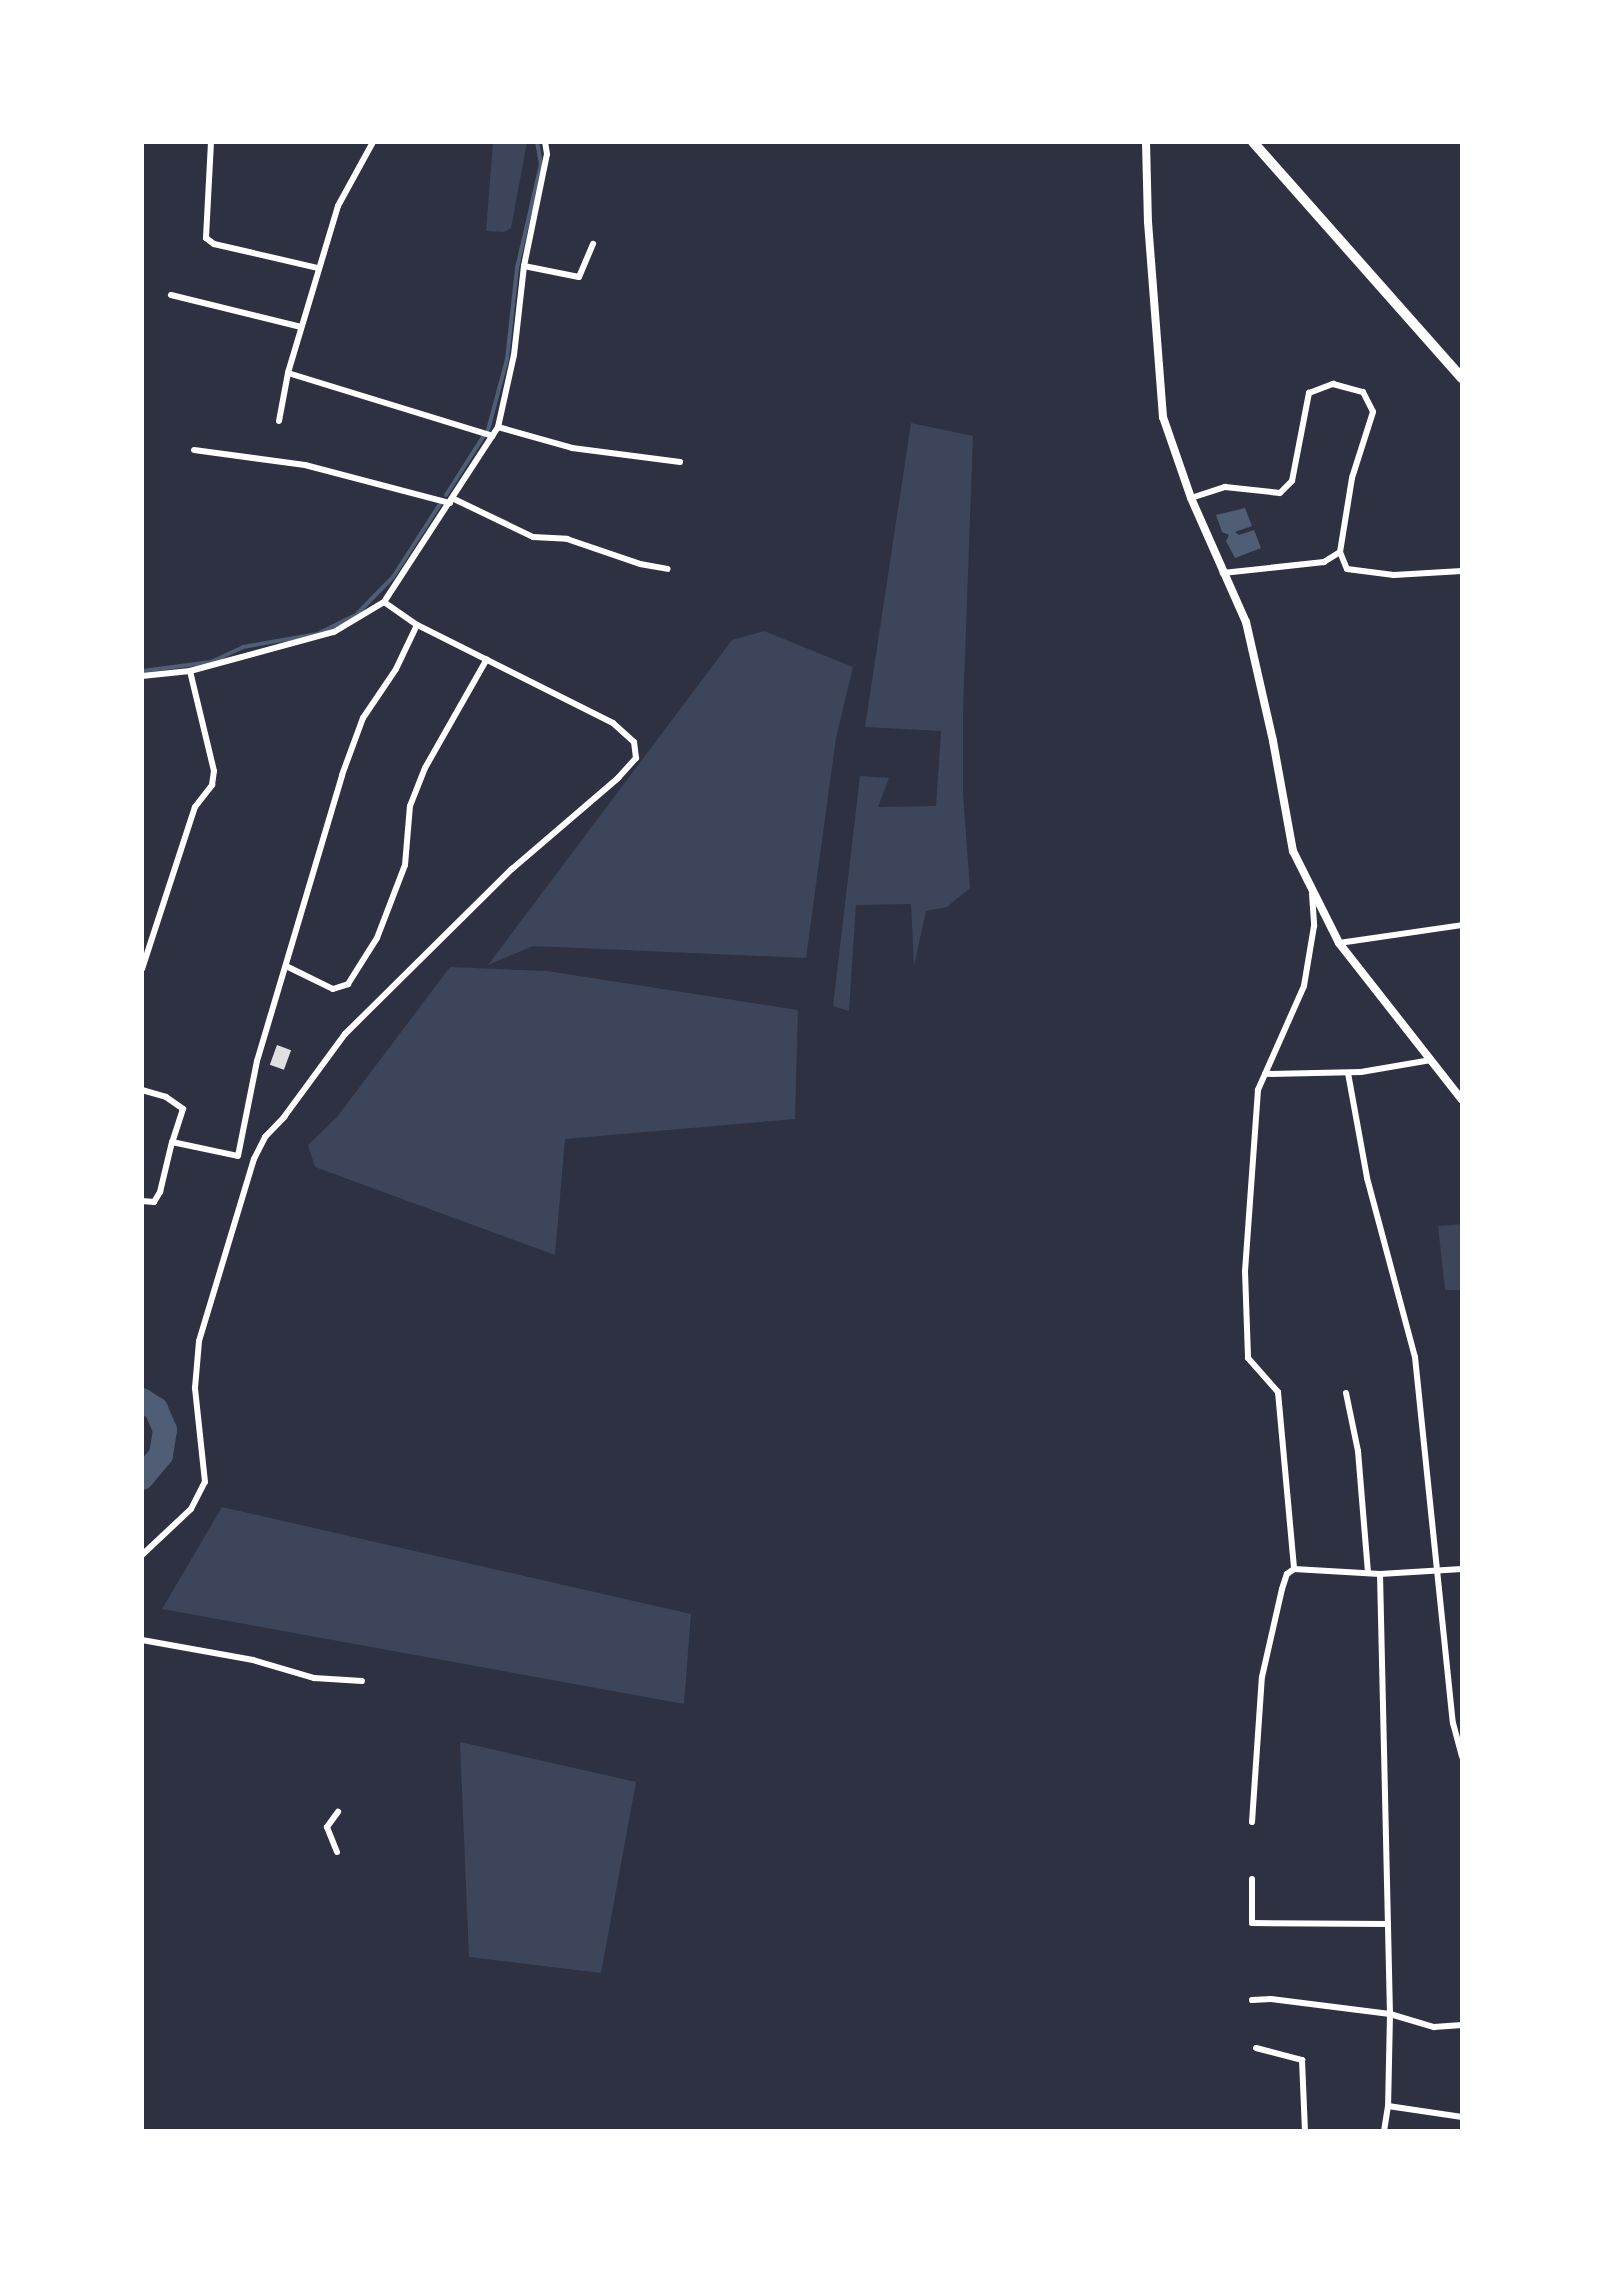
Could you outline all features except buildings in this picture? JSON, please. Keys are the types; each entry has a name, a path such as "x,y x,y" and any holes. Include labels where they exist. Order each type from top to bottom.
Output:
{"main road":[{"path":"1253,142 1462,378"}],"street":[{"path":"211,142 206,238 214,244 318,268"},
{"path":"279,421 288,373 338,206 373,142"},
{"path":"142,676 190,671 334,632 384,602 498,427 514,355 524,266 539,200 545,142"},
{"path":"1146,142 1148,222 1163,417 1191,498 1246,622 1273,741 1293,851 1339,943 1462,1100"},
{"path":"524,266 579,277 593,244"},
{"path":"171,295 301,327"},
{"path":"288,373 493,436"},
{"path":"1191,498 1225,487 1280,493 1292,481 1309,393 1333,384 1363,392 1373,412 1352,478 1340,552 1347,569 1394,575 1462,571"},
{"path":"498,427 572,448 680,462"},
{"path":"194,450 305,465 452,501 533,537 567,539 640,564 668,569"},
{"path":"1223,573 1324,562 1340,552"},
{"path":"142,1555 191,1509 205,1482 195,1388 199,1341 254,1159 265,1137 284,1117 345,1034 512,869 618,778 636,758 634,742 613,723 417,625 384,602"},
{"path":"172,1142 238,1156 252,1083 355,738 363,718 396,669 417,625"},
{"path":"286,966 333,989 348,984 377,938 405,865 411,823 410,806 425,768 487,659"},
{"path":"142,969 195,807 212,785 209,746 190,671"},
{"path":"1294,1569 1278,1392 1248,1358 1245,1271 1258,1090 1304,986 1314,926 1312,894"},
{"path":"1339,943 1462,925"},
{"path":"1265,1074 1348,1073 1431,1060"},
{"path":"1348,1073 1367,1178 1415,1357 1453,1723 1462,1757"},
{"path":"142,1090 166,1097 183,1109 160,1192 154,1202 142,1201"},
{"path":"1346,1393 1358,1451 1368,1573"},
{"path":"1252,1822 1262,1677 1287,1574 1294,1569 1380,1574 1462,1569"},
{"path":"1380,1574 1390,2014 1388,2106 1384,2131"},
{"path":"142,1640 253,1660 314,1678 362,1681"},
{"path":"337,1852 327,1827 338,1812"},
{"path":"1252,1879 1252,1923 1388,1924"},
{"path":"1252,2000 1271,1999 1390,2014 1434,2027 1462,2025"},
{"path":"1256,2048 1302,2060 1305,2131"},
{"path":"1388,2106 1462,2117"}],"shaded area":[{"path":"493,142 527,142 511,228 504,232 486,231"},
{"path":"911,423 973,436 963,711 963,794 970,888 947,907 926,911 914,966 911,904 856,905 849,1011 833,1006 860,776 889,778 878,807 936,806 941,731 865,727"},
{"path":"1245,508 1252,526 1235,532 1239,535 1254,530 1261,548 1235,558 1226,541 1229,535 1222,532 1216,515"},
{"path":"764,631 853,667 836,738 806,958 533,946 488,965 732,640"},
{"path":"450,967 547,971 798,1010 795,1119 565,1139 555,1255 315,1167 308,1145 337,1117"},
{"path":"1462,1224 1462,1290 1445,1290 1438,1226"},
{"path":"222,1507 691,1614 684,1704 162,1609"},
{"path":"460,1742 636,1782 601,1973 469,1957"}],"waterway":[{"path":"488,430 507,359 517,268 541,164 537,142"},
{"path":"446,495 483,437"},
{"path":"142,671 211,662 243,647 317,634 356,615 393,577 442,501"},
{"path":"142,1400 156,1409 165,1430 161,1455 142,1478"}]}
